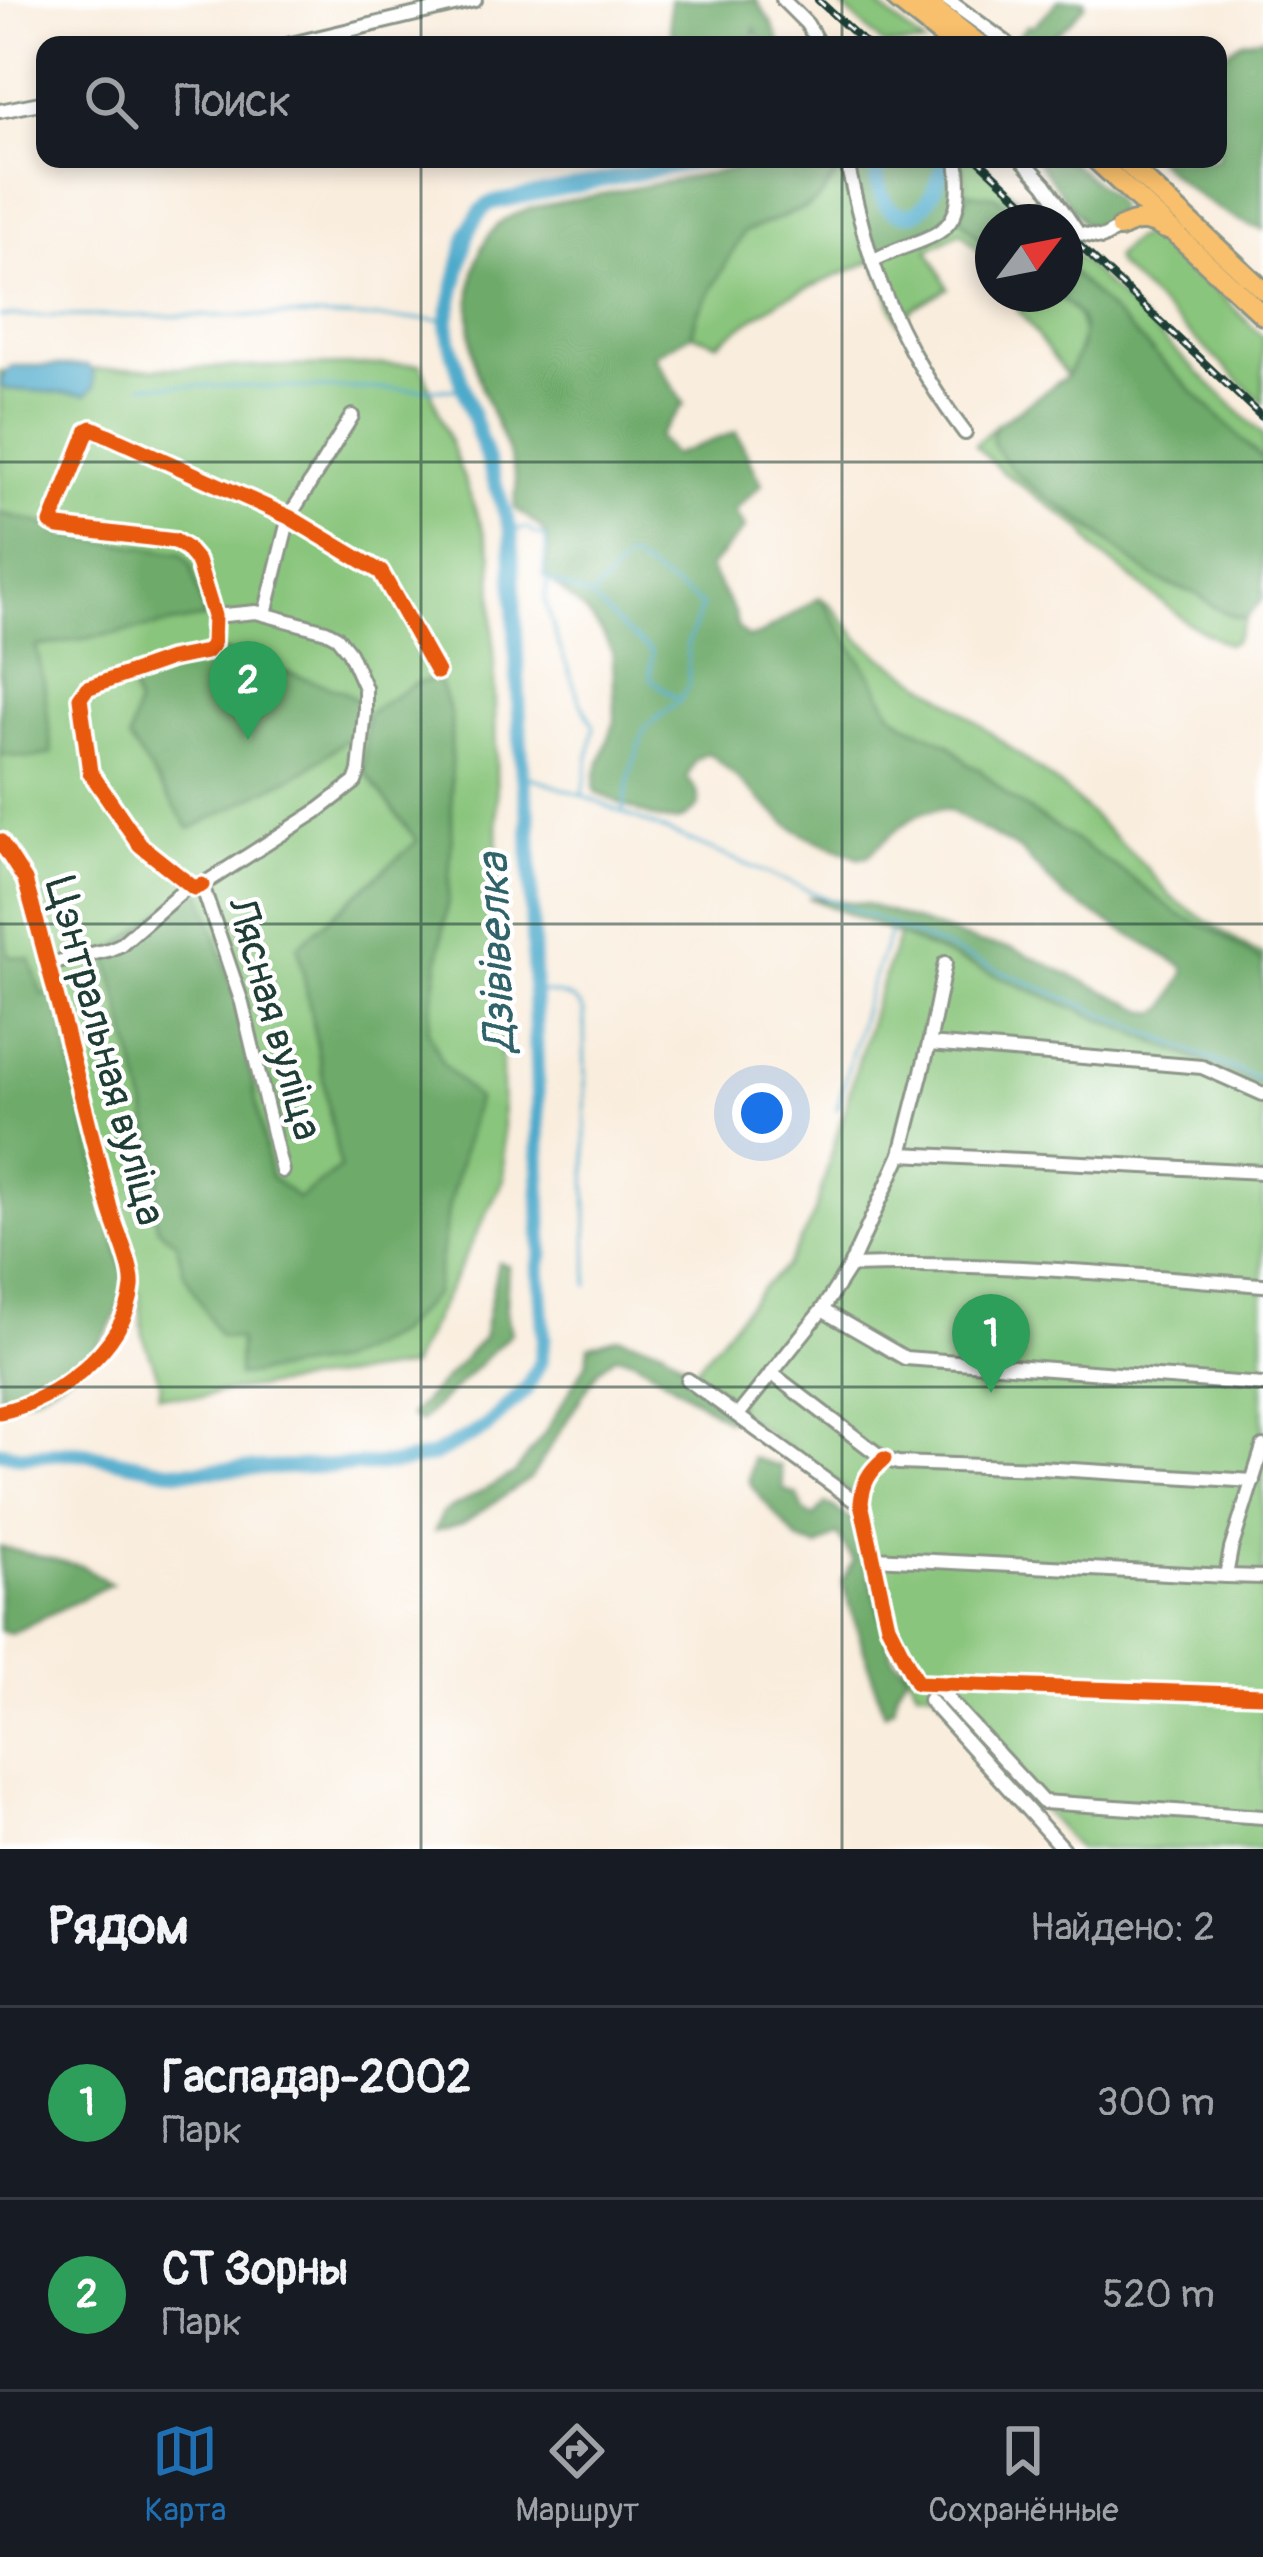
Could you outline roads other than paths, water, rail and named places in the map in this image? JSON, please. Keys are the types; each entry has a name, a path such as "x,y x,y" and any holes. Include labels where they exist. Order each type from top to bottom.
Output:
{"highway":[{"path":"897,0 943,36"},
{"path":"923,0 969,36"},
{"path":"1118,168 1127,208 1120,228"},
{"path":"1119,168 1183,239 1263,315"},
{"path":"1119,168 1263,290"},
{"path":"1120,228 1148,221 1183,239"}],"street":[{"path":"325,36 475,0"},
{"path":"783,0 814,36"},
{"path":"948,0 996,36"},
{"path":"0,111 36,104"},
{"path":"848,168 872,261 918,363 965,433"},
{"path":"872,261 941,233 961,193 958,168"},
{"path":"1030,168 1078,233 1102,238 1120,228"},
{"path":"266,614 289,517 352,416"},
{"path":"196,885 140,845 90,772 80,698 87,688 170,659 206,652 213,644 214,616 196,561 175,541 51,523 85,434 92,428 289,517 381,572 437,672"},
{"path":"49,964 120,945 196,885 316,812 355,782 365,688 338,637 256,612 214,616"},
{"name":"Цэнтральная вуліца","path":"0,841 25,880 133,1283 122,1320 100,1354 51,1393 0,1412"},
{"name":"Лясная вуліца","path":"196,885 242,1003 282,1171"},
{"path":"738,1415 822,1310 850,1266 901,1154 945,963"},
{"path":"929,1044 1202,1067 1263,1094"},
{"path":"901,1154 1263,1172"},
{"path":"850,1266 1064,1270 1263,1285"},
{"path":"822,1310 905,1358 1263,1385"},
{"path":"771,1373 884,1459 898,1463 1253,1481"},
{"path":"688,1380 861,1503"},
{"path":"1226,1576 1263,1447"},
{"path":"884,1459 869,1472 861,1503 888,1625 917,1682 1263,1695"},
{"path":"874,1558 1263,1577"},
{"path":"933,1682 1043,1802 1263,1816"},
{"path":"928,1700 1063,1849"}],"water":[{"path":"12,366 88,366 94,387 86,395 7,389 0,385"}],"waterway":[{"name":"Дзівівелка","path":"0,1451 20,1456 72,1452 181,1471 394,1464 432,1456 485,1428 527,1388 540,1362 544,1339 529,817 522,774 511,531 464,390 447,320 467,236 476,217 491,203 664,168"},
{"name":"Дзівівелка","path":"876,168 888,207 907,214 927,202 943,168"},
{"path":"0,316 447,320"},
{"path":"142,385 464,390"},
{"path":"511,531 528,528 545,537 545,600 580,701 594,726 583,794"},
{"path":"548,580 591,598 628,557 702,605 687,646 689,685 679,701 645,728 623,811"},
{"path":"593,600 652,652 650,678 678,700"},
{"path":"522,774 1263,1081"},
{"path":"837,1109 869,990 892,927"},
{"path":"533,991 570,998 584,1013 588,1286"}],"railway":[{"path":"818,0 857,36"},
{"path":"988,168 1026,204"},
{"path":"1083,249 1263,418"}],"place":[{"name":"СТ Зорны","path":"248,740"},
{"name":"Гаспадар-2002","path":"991,1393"}]}
